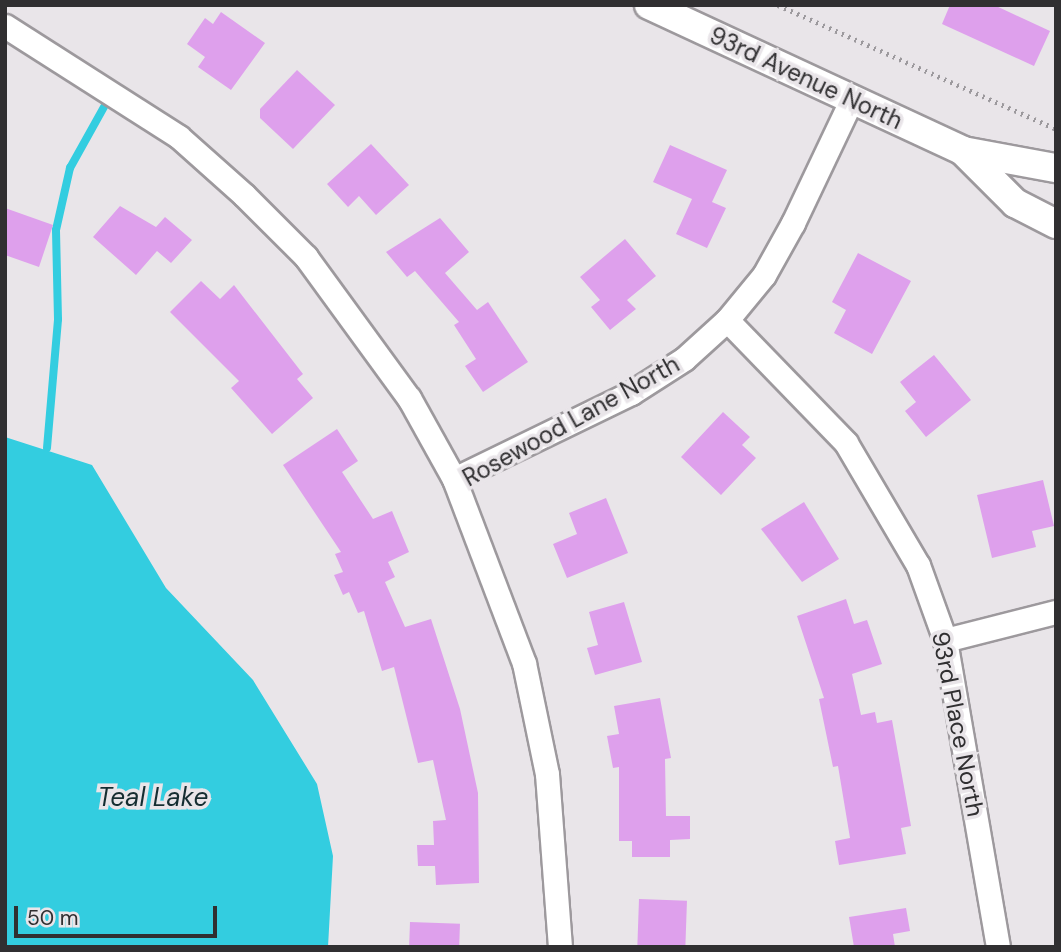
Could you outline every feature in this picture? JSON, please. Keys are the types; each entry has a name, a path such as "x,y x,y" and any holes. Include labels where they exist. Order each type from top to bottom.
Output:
{"street":[{"name":"93rd Avenue North","path":"649,5 963,151 1056,168"},
{"path":"5,26 168,130 244,195 361,327 454,479"},
{"name":"Rosewood Lane North","path":"560,947 547,775 524,663 454,479 631,393 684,359 727,320 782,244 852,99"},
{"name":"93rd Avenue North","path":"963,151 1015,202 1056,224"},
{"name":"93rd Place North","path":"727,320 846,443 894,517 945,640 998,947"},
{"path":"945,640 1056,612"}],"path":[{"path":"778,5 1056,130"}],"water":[{"name":"Teal Lake","path":"5,437 92,465 166,588 253,680 317,784 333,856 328,947 5,947"}],"building":[{"path":"950,5 994,5 1050,31 1034,66 942,24"},
{"path":"221,12 265,43 231,90 198,67 205,57 187,44 205,18 213,24"},
{"path":"297,70 335,105 293,149 260,118 260,109"},
{"path":"371,144 409,185 376,215 359,196 348,207 327,184"},
{"path":"670,145 727,170 712,202 726,208 707,248 676,234 692,199 653,182"},
{"path":"120,206 156,227 165,217 192,240 171,263 157,251 136,275 93,237"},
{"path":"5,208 53,225 39,267 5,255"},
{"path":"440,218 469,252 445,273 477,310 488,302 528,362 483,392 465,366 476,359 454,325 459,322 415,271 407,277 386,252"},
{"path":"625,239 656,276 627,300 636,309 610,330 591,307 600,300 580,277"},
{"path":"858,253 911,281 872,354 834,333 846,310 832,302"},
{"path":"201,281 220,299 234,285 303,374 297,379 313,398 272,434 231,388 239,381 170,312"},
{"path":"934,355 971,400 926,437 905,411 916,402 900,382"},
{"path":"723,412 750,437 742,445 756,458 721,495 681,457"},
{"path":"337,429 358,461 342,472 373,519 392,511 409,552 388,562 395,577 385,582 405,627 431,619 460,709 478,793 479,883 436,885 435,866 418,866 417,845 434,845 433,821 446,820 433,760 418,763 394,667 382,671 364,611 358,613 349,592 343,595 334,575 343,572 335,554 341,552 283,465"},
{"path":"1043,480 1054,526 1032,531 1036,547 992,558 977,495"},
{"path":"606,498 628,553 567,578 553,544 577,534 569,513"},
{"path":"804,502 839,559 802,582 761,529"},
{"path":"846,599 854,624 867,620 882,664 852,674 861,715 875,712 877,723 892,720 911,826 901,828 906,854 839,865 835,841 850,838 838,766 833,767 819,699 824,698 797,616"},
{"path":"624,602 642,662 595,675 587,648 598,645 589,612"},
{"path":"660,698 671,758 665,759 666,816 690,816 690,839 670,840 670,857 632,857 632,841 619,841 619,767 613,768 607,736 619,734 614,706"},
{"path":"639,899 687,901 685,947 637,947"},
{"path":"906,908 910,931 893,934 895,947 854,947 849,917"},
{"path":"410,922 460,924 459,947 409,947"}],"waterway":[{"path":"47,448 58,319 56,230 70,168 104,107"}]}
